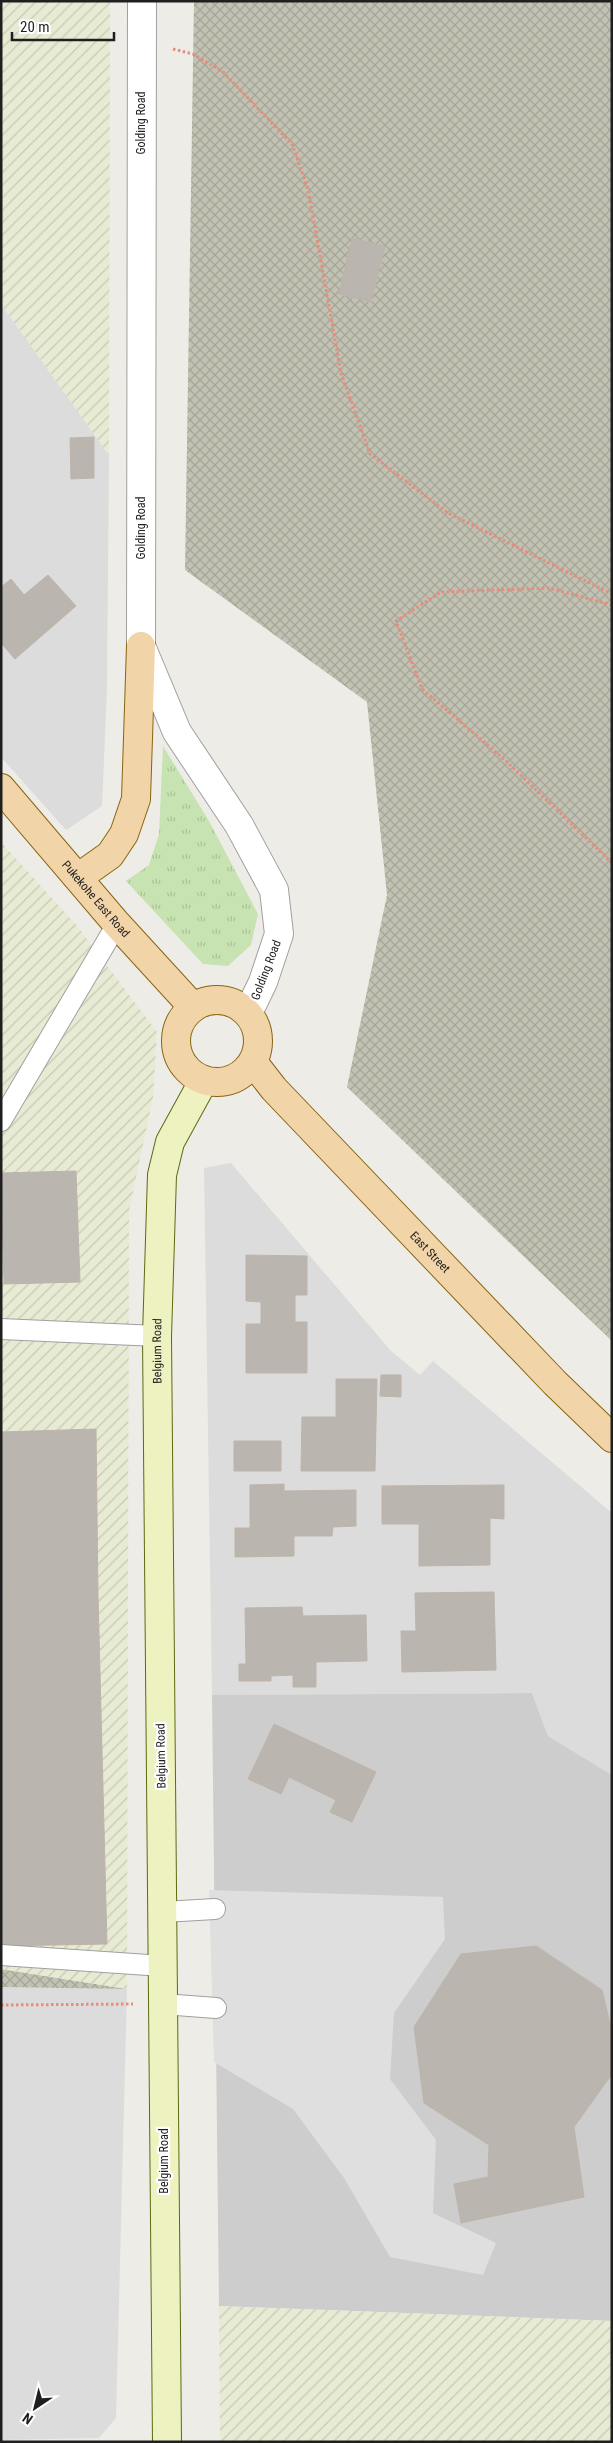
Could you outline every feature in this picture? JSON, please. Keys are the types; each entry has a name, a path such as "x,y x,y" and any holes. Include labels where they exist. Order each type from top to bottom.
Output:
{"main road":[{"path":"78,877 110,855 124,834 136,799 141,646"},
{"name":"Pukekohe East Road","path":"1,788 117,924 193,1007"},
{"path":"210,1000 228,1001 248,1013 258,1037 257,1051 253,1062 243,1073 219,1084 204,1080 191,1073 178,1054 176,1036 183,1018 193,1007 210,1000"},
{"name":"East Street","path":"253,1062 274,1089 520,1347 612,1438"}],"street":[{"name":"Golding Road","path":"142,1 141,646 177,732 239,825 274,890 279,934 264,982 248,1013"},
{"name":"Belgium Road","path":"167,2442 157,1336 162,1174 170,1142 204,1080"}],"lane":[{"path":"1,1122 117,924"},
{"path":"1,1329 157,1336"},
{"path":"163,1912 214,1909"},
{"path":"1,1956 163,1966"},
{"path":"163,2004 216,2008"}],"path":[{"path":"142,42 193,54 223,72 292,144 308,189 341,373 370,454 448,513 612,594"},
{"path":"612,605 549,588 441,592 396,621 422,689 505,760 612,863"},
{"path":"1,2005 163,2004"}],"shaded area":[{"path":"1,1 110,1 109,455 1,304"},
{"path":"194,1 612,1 612,1341 347,1087 387,895 367,702 185,570"},
{"path":"1,304 109,455 107,688 102,806 66,830 1,757"},
{"path":"1,842 77,926 157,1032 153,1097 129,1211 127,1989 1,1969"},
{"path":"231,1163 391,1351 420,1375 433,1361 612,1513 612,1775 548,1736 532,1693 212,1695 204,1168"},
{"path":"532,1693 548,1736 612,1775 612,2321 219,2306 212,1695"},
{"path":"209,1890 443,1897 445,1939 394,2013 390,2079 436,2140 433,2213 496,2243 483,2275 390,2257 344,2178 293,2109 214,2062"},
{"path":"1,1969 127,1989 1,1987"},
{"path":"1,1987 127,1989 116,2418 99,2438 1,2440"},
{"path":"219,2306 612,2321 612,2442 220,2442"}],"green space":[{"path":"163,746 209,821 258,914 251,945 228,966 203,964 126,881 149,865 159,834"}],"building":[{"path":"352,238 385,246 371,302 339,294"},
{"path":"94,437 94,478 71,479 70,438"},
{"path":"48,575 76,606 15,659 1,643 1,587 11,579 24,595"},
{"path":"76,1171 80,1282 4,1284 1,1173"},
{"path":"246,1255 307,1256 307,1295 295,1295 295,1322 307,1322 307,1373 246,1373 246,1324 261,1324 261,1302 246,1301"},
{"path":"381,1375 401,1375 401,1397 380,1396"},
{"path":"336,1379 377,1379 375,1471 301,1471 302,1417 336,1417"},
{"path":"96,1429 98,1595 1,1596 1,1432"},
{"path":"234,1441 281,1441 281,1471 234,1471"},
{"path":"284,1484 284,1491 356,1490 356,1526 333,1527 332,1536 294,1536 294,1556 235,1557 235,1528 250,1528 250,1485"},
{"path":"504,1485 504,1519 490,1518 490,1565 419,1566 419,1524 382,1524 382,1486"},
{"path":"494,1592 496,1670 402,1672 401,1631 416,1631 415,1593"},
{"path":"98,1595 107,1944 1,1946 1,1596"},
{"path":"302,1607 303,1616 366,1615 367,1661 316,1662 316,1687 293,1687 293,1675 271,1676 271,1681 239,1681 239,1664 246,1664 245,1608"},
{"path":"274,1724 376,1772 352,1822 330,1812 336,1800 289,1777 281,1794 248,1779"},
{"path":"536,1946 602,1990 612,2032 612,2074 574,2127 584,2197 461,2223 454,2184 488,2177 489,2145 424,2103 414,2027 461,1954"}]}
